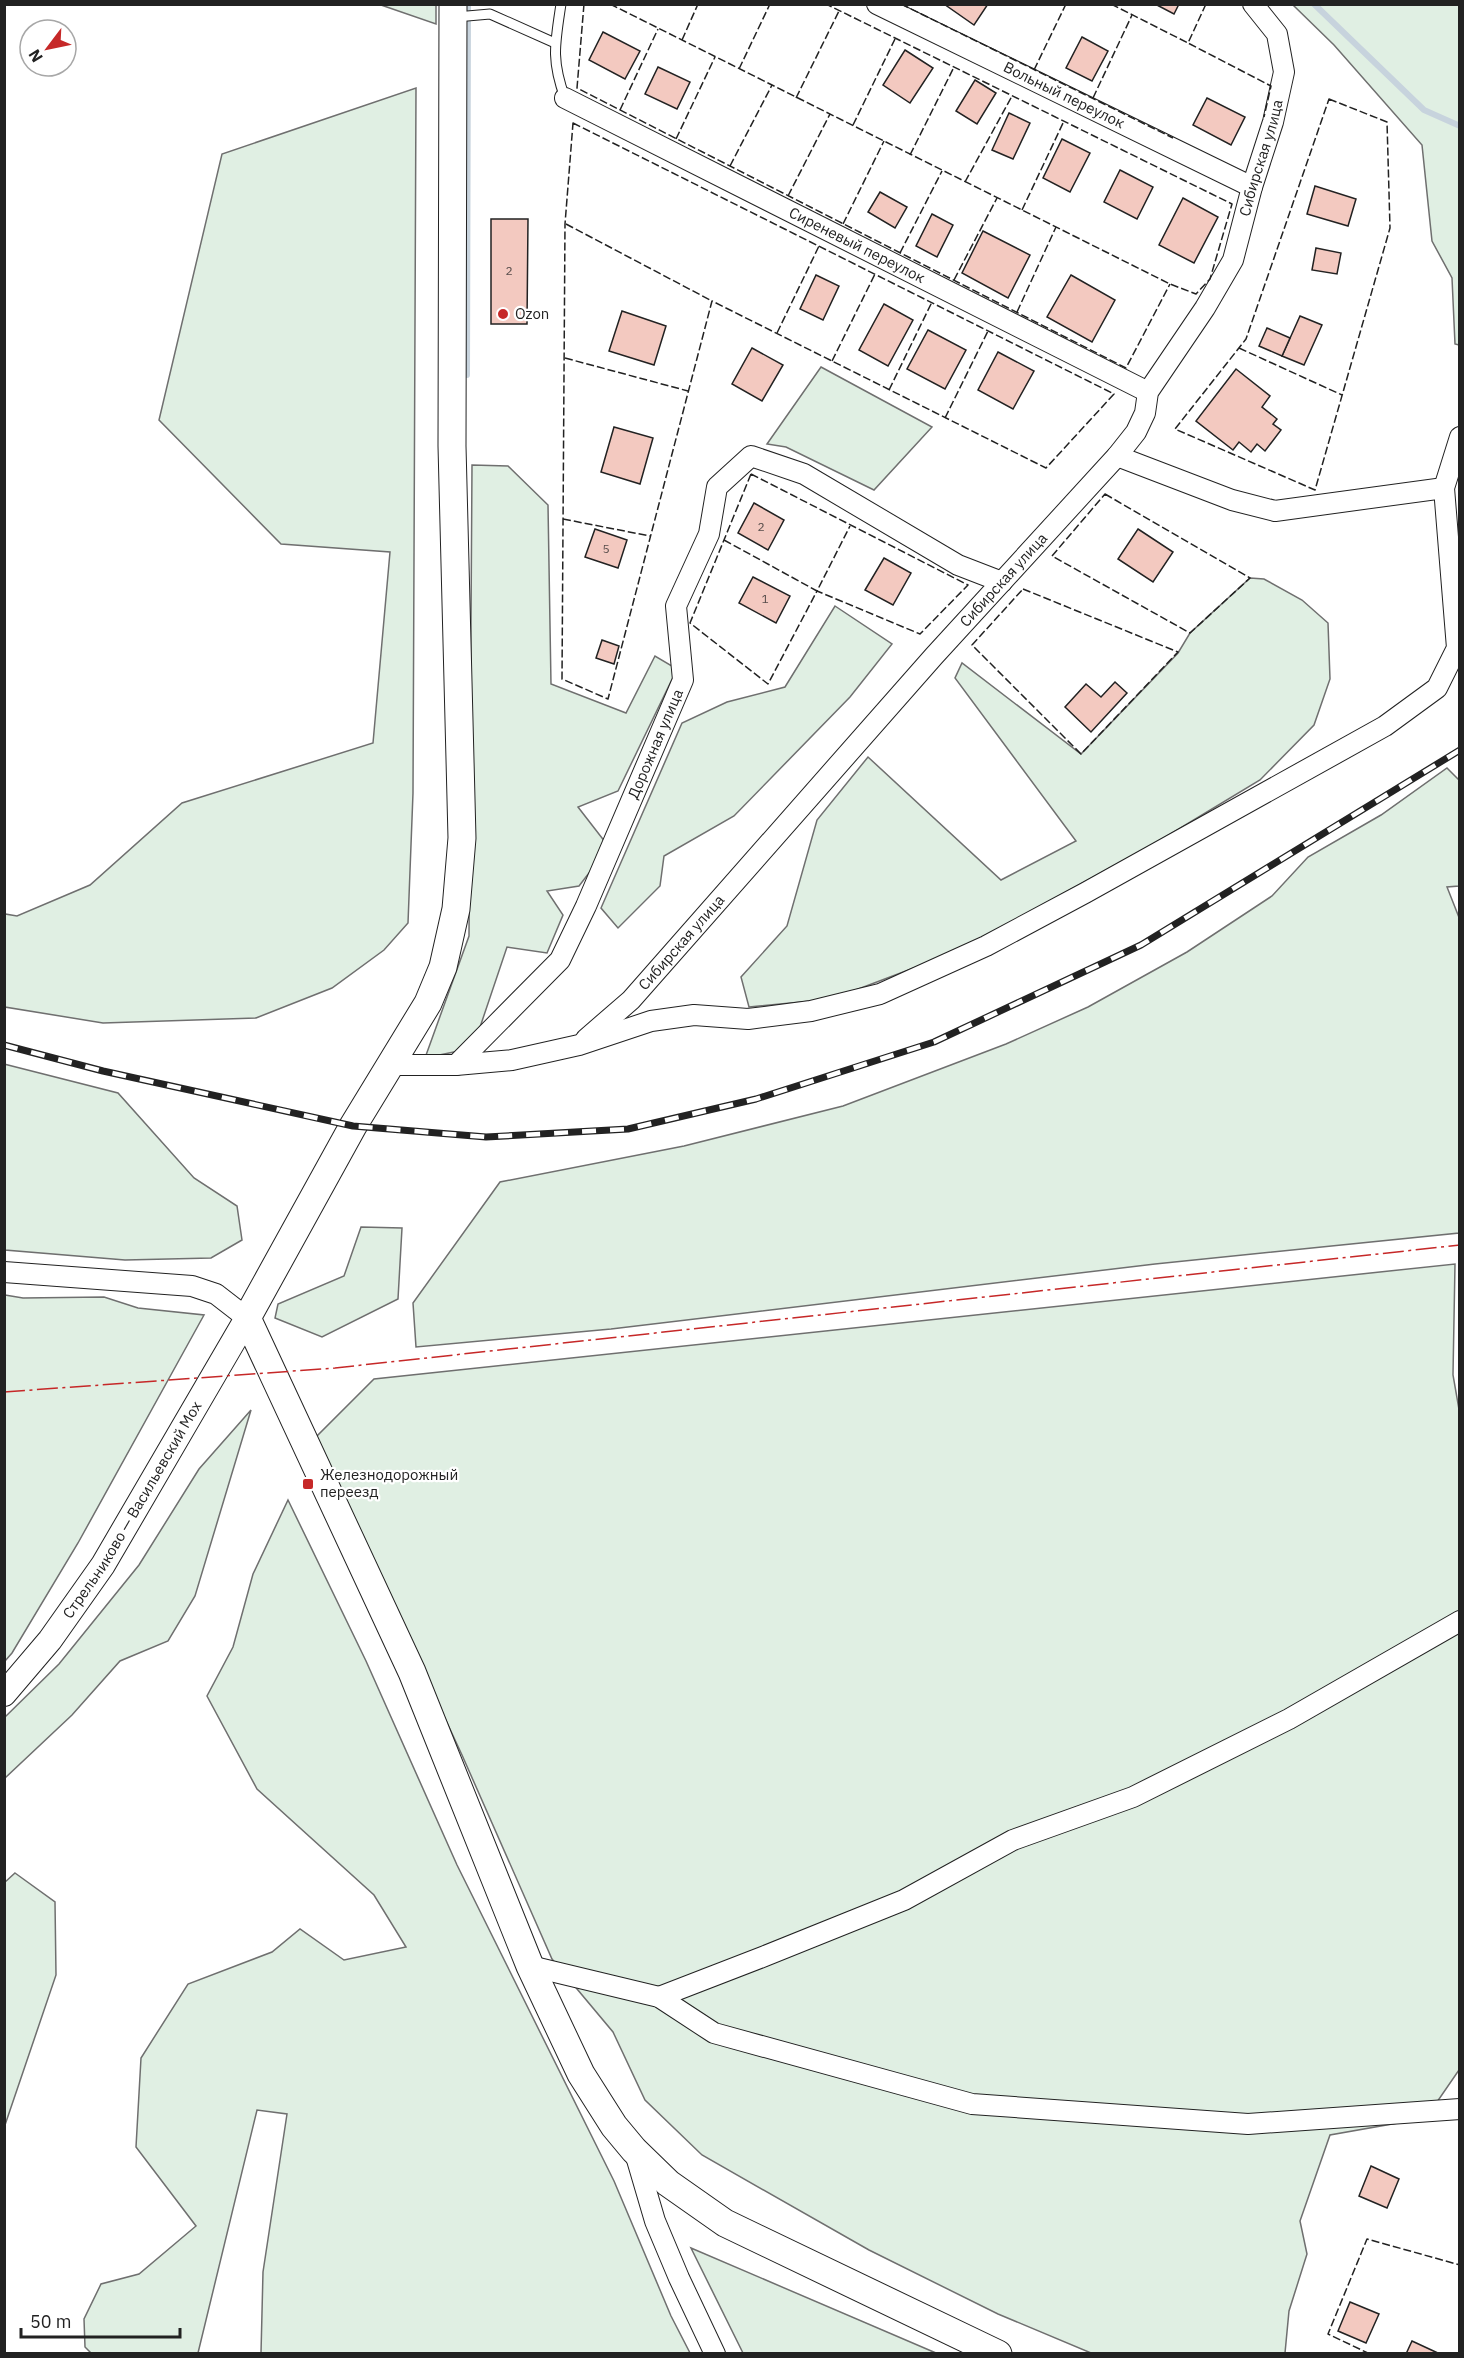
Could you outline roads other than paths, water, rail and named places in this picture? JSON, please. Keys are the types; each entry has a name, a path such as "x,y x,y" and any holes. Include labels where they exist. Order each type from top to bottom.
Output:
{"main road":[{"path":"453,11 452,446 462,838 456,909 443,967 428,1003 353,1126 246,1318 412,1672 530,1966 588,2088 614,2126 634,2150 668,2183 725,2223 998,2354"}],"street":[{"name":"Вольный переулок","path":"877,4 1252,188"},
{"name":"Сибирская улица","path":"579,1045 631,1000 934,656 1117,456 1136,432 1145,413 1148,392 1205,308 1233,260 1273,122 1284,72 1277,34 1253,4"},
{"name":"Сиреневый переулок","path":"565,98 1148,392"},
{"path":"391,1065 456,1065 512,1060 579,1045 651,1022 694,1015 748,1019 811,1011 880,994 1006,936 1385,726 1437,688 1457,648 1444,488 1460,437"},
{"name":"Дорожная улица","path":"456,1065 560,960 586,906 682,680 676,606 709,534 717,487 751,456 804,474 958,565 1002,582"},
{"path":"1117,456 1232,500 1275,511 1444,488"},
{"path":"4,1272 192,1286 216,1293 246,1318"},
{"name":"Стрельниково — Васильевский Мох","path":"4,1694 50,1640 103,1565 246,1318"},
{"path":"659,1997 904,1900 1013,1840 1133,1797 1289,1719 1460,1621"},
{"path":"530,1966 659,1997 714,2033 972,2104 1248,2124 1460,2109"},
{"path":"634,2150 655,2220 715,2354"}],"lane":[{"path":"561,4 555,43 556,74 565,98"},
{"path":"453,11 490,14 555,43"}],"waterway":[{"path":"467,375 468,4"},
{"path":"1314,4 1424,110 1460,126"}],"railway":[{"path":"4,1045 103,1071 353,1126 486,1137 628,1129 756,1099 934,1042 1141,945 1460,750"}],"place":[{"name":"Ozon","path":"503,314"},
{"name":"Железнодорожный переезд","path":"308,1484"}]}
